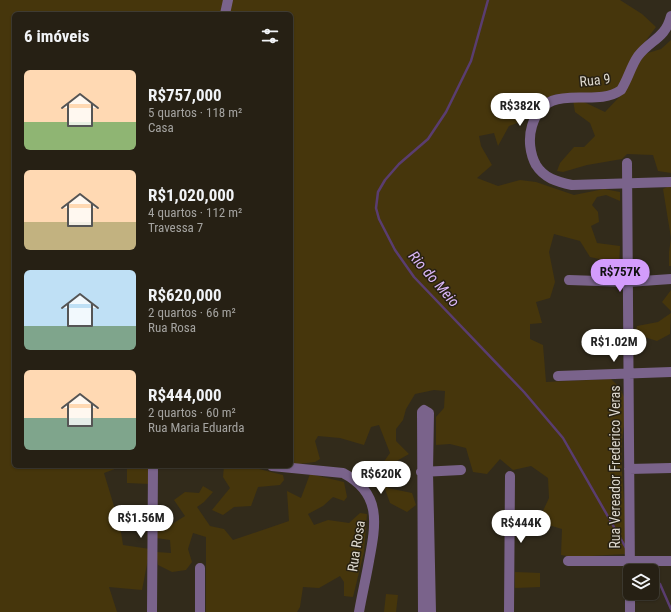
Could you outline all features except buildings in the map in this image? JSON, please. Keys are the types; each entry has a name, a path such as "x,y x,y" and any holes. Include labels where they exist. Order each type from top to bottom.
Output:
{"street":[{"path":"225,12 228,0"},
{"name":"Rua 9","path":"671,16 665,33 651,42 637,58 621,90 607,95 571,96 559,98 544,107 534,120 530,140 534,160 540,171 549,178 572,185 671,182"},
{"name":"Rua Vereador Frederico Veras","path":"627,163 630,561"},
{"path":"569,280 628,282 671,279"},
{"path":"558,376 671,372"},
{"path":"424,472 429,413 424,410 422,412 426,557 431,612"},
{"path":"152,612 153,468"},
{"name":"Rua Rosa","path":"293,468 343,472 354,478 368,494 373,505 375,520 359,612"},
{"path":"629,469 671,468"},
{"path":"424,472 461,470"},
{"path":"509,612 510,476"},
{"path":"423,612 426,557"},
{"path":"568,561 671,561"},
{"path":"200,568 200,612"},
{"path":"630,600 630,612"}],"shaded area":[{"path":"0,0 620,0 642,14 656,27 639,50 615,93 584,102 605,112 625,91 641,55 661,49 671,40 671,173 658,171 653,155 627,154 622,159 587,165 563,172 557,171 560,163 574,147 584,147 595,136 590,123 575,112 573,100 556,94 541,101 535,110 529,110 520,122 509,126 498,146 494,133 479,136 481,146 492,165 477,178 498,186 520,180 536,182 574,195 604,189 620,192 620,201 606,195 597,197 592,205 598,212 599,222 591,226 597,243 620,246 619,268 613,262 590,257 580,241 554,234 549,252 555,282 550,298 536,302 542,323 530,324 530,339 543,345 546,382 611,379 619,387 629,406 624,425 622,443 622,480 626,535 625,554 573,557 561,555 562,529 535,521 518,523 525,515 542,513 549,498 548,478 531,466 513,470 500,459 487,474 473,472 466,448 450,444 436,445 436,417 444,408 445,391 434,390 415,394 406,409 403,420 396,429 396,441 409,454 386,467 388,488 412,493 416,505 407,512 390,503 378,470 390,453 379,425 371,427 364,445 340,438 318,436 315,441 320,459 315,462 293,465 293,12 12,12 12,468 118,468 104,473 120,526 123,545 150,549 142,590 109,587 117,612 0,612"},
{"path":"671,185 671,238 663,189"},
{"path":"671,238 671,266 669,266 669,252"},
{"path":"671,290 671,311 662,302"},
{"path":"671,313 670,334 657,341 635,334 637,326 658,322"},
{"path":"127,468 150,468 150,484 127,483"},
{"path":"224,468 255,468 283,475 284,480 280,485 258,487 251,506 234,507 223,515 212,510 230,488 223,477"},
{"path":"310,474 344,482 347,497 344,501 333,497 323,506 308,514 314,525 328,520 349,523 360,513 367,514 364,552 353,597 344,596 344,582 340,576 319,588 303,587 300,607 297,612 206,612 206,537 193,533 188,549 192,562 186,570 172,572 158,565 156,552 171,553 170,540 156,538 157,525 169,526 185,516 174,500 185,492 199,493 203,486 213,492 197,507 210,526 224,529 233,540 289,521 287,491 301,498"},
{"path":"515,572 540,573 540,587 515,588"},
{"path":"386,594 398,595 396,612 384,612"}],"waterway":[{"name":"Rio do Meio","path":"488,0 471,61 446,112 428,139 399,164 385,180 378,192 376,208 379,219 395,250 414,277 524,392 563,438 626,548"},
{"name":"Rio do Meio","path":"659,583 671,609"}]}
